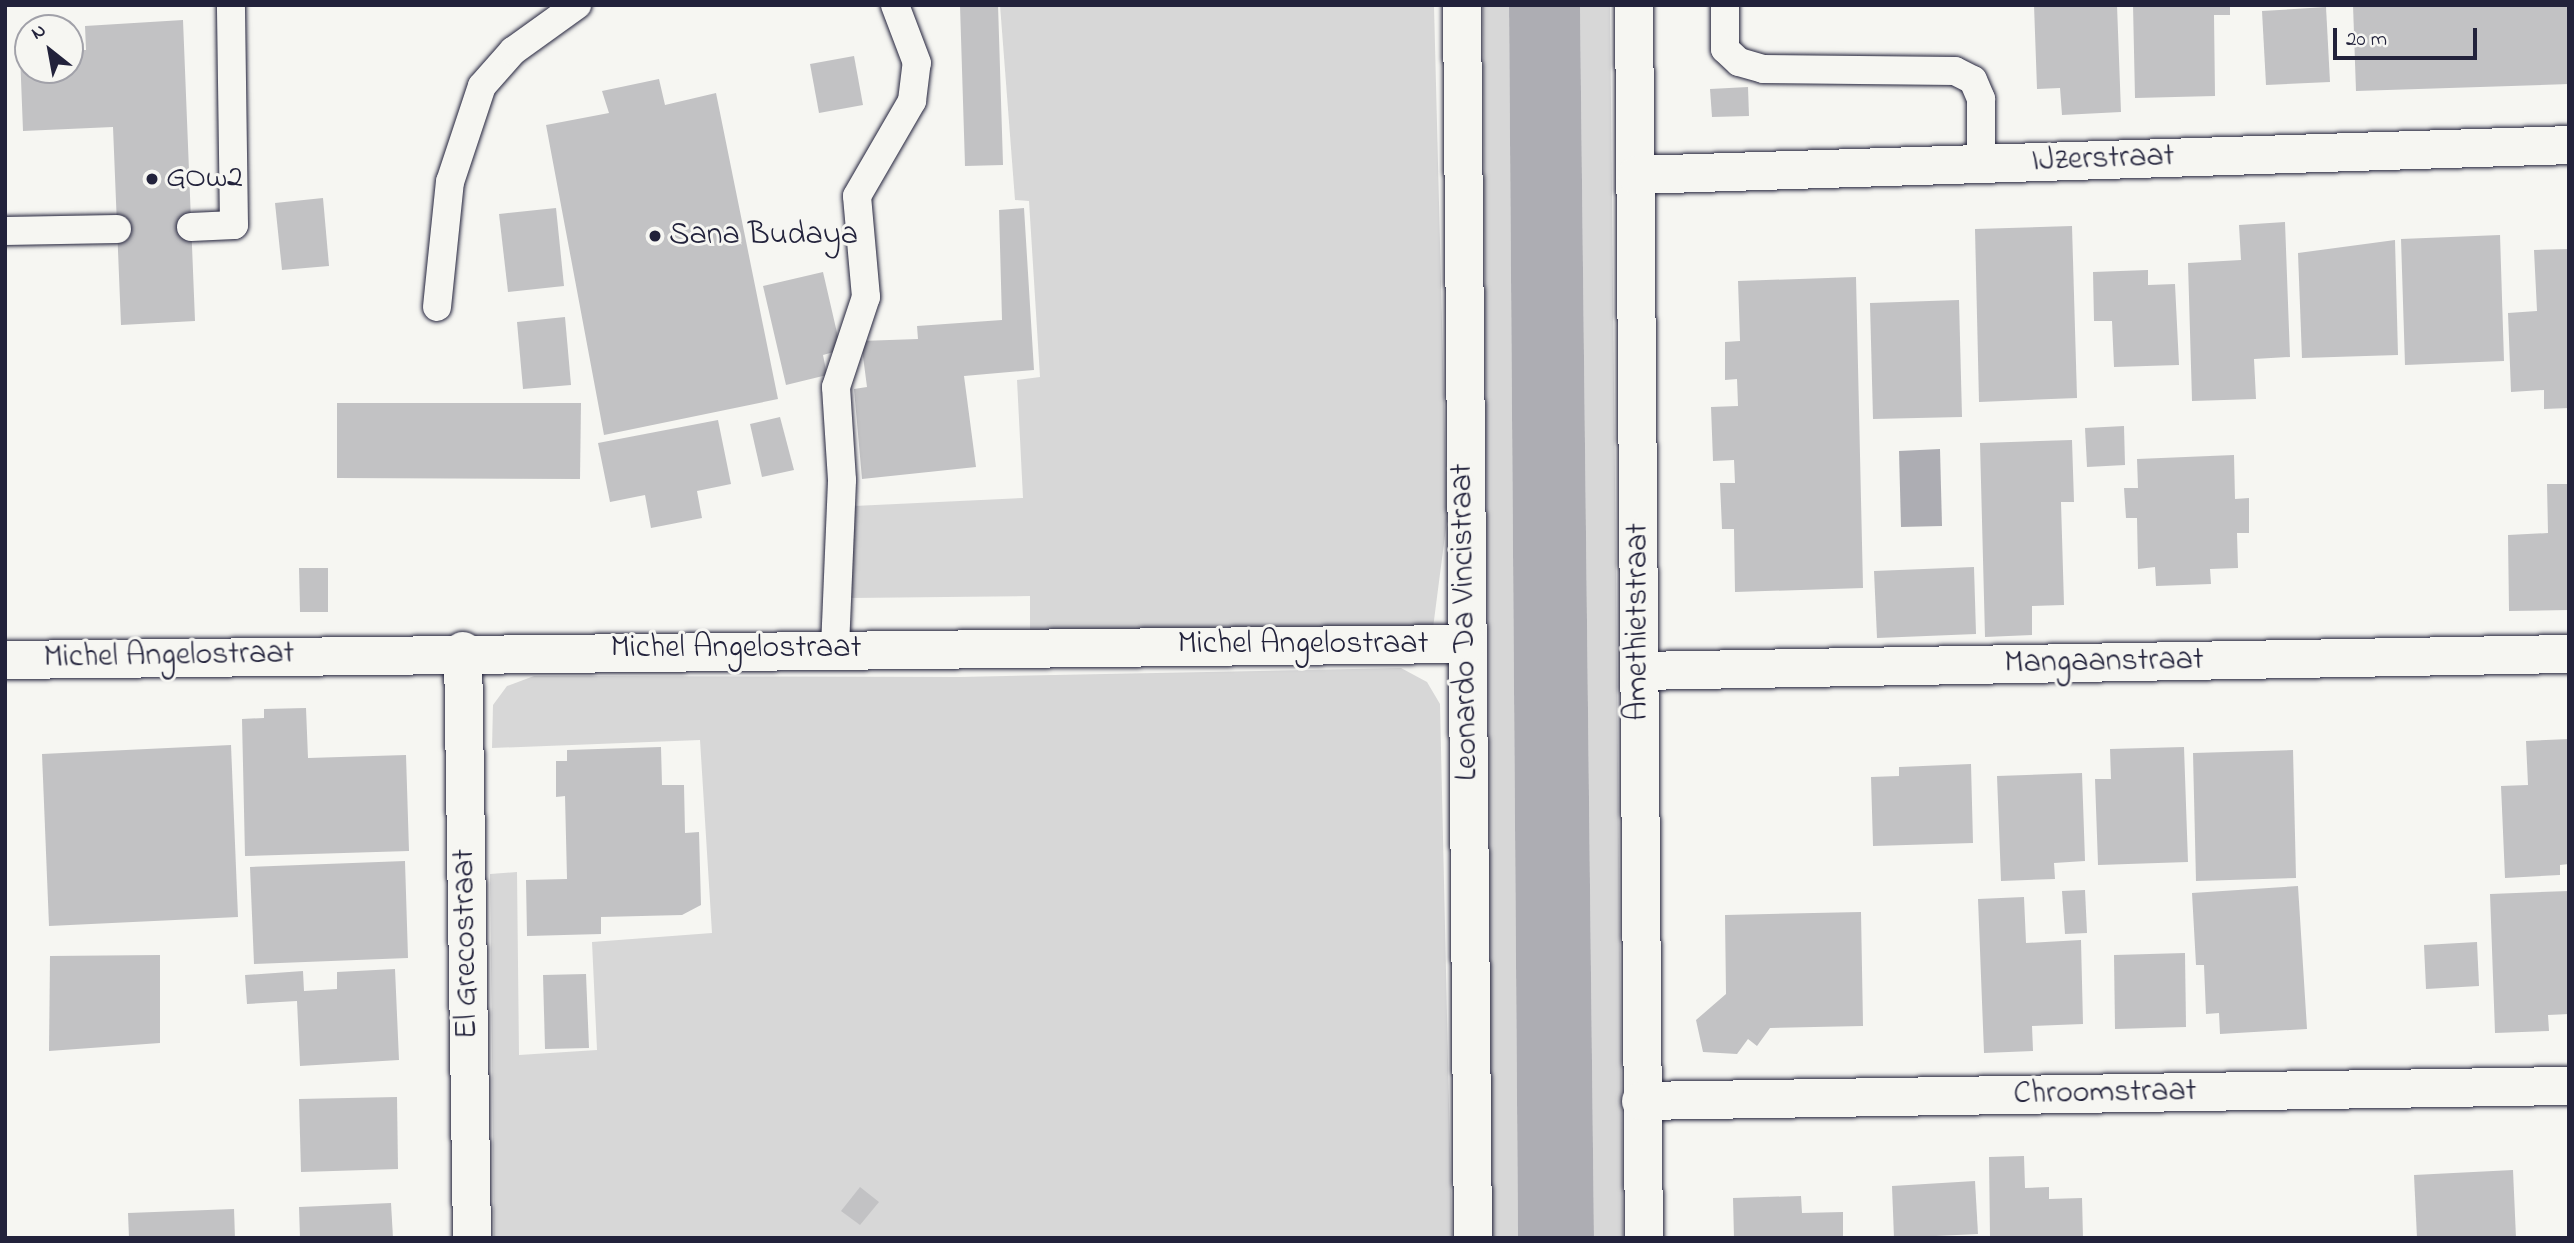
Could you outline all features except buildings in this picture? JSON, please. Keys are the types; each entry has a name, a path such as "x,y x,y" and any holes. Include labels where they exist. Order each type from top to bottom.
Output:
{"street":[{"name":"Leonardo Da Vincistraat","path":"1462,5 1466,643 1474,1238"},
{"name":"Amethietstraat","path":"1634,5 1644,1238"},
{"name":"IJzerstraat","path":"1637,175 2569,145"},
{"name":"Michel Angelostraat","path":"5,660 463,650 1466,643"},
{"name":"El Grecostraat","path":"463,650 471,1238"},
{"name":"Mangaanstraat","path":"1639,671 2569,654"},
{"name":"Chroomstraat","path":"1641,1101 2569,1086"}],"lane":[{"path":"191,228 233,225 231,5"},
{"path":"437,307 450,182 482,86 513,51 577,5"},
{"path":"835,648 842,480 836,387 866,297 857,196 886,136 912,101 917,63 895,5"},
{"path":"1725,5 1725,49 1739,62 1763,69 1955,71 1973,80 1981,99 1981,164"},
{"path":"5,231 117,229"}],"shaded area":[{"path":"1000,5 1434,5 1447,520 1433,628 1030,631 1030,596 850,598 854,506 1023,498 1017,380 1040,377 1029,201 1015,200"},
{"path":"1483,5 1509,5 1518,1238 1492,1238"},
{"path":"1509,5 1580,5 1594,1238 1518,1238"},
{"path":"1580,5 1610,5 1623,1238 1594,1238"},
{"path":"1940,449 1942,526 1901,527 1899,451"},
{"path":"1401,668 1427,682 1440,704 1452,1238 494,1238 490,874 517,872 519,1055 597,1050 592,942 712,933 700,740 492,748 493,705 507,686 534,676 959,677"}],"place":[{"name":"GOw2","path":"152,179"},
{"name":"Sana Budaya","path":"655,236"}]}
